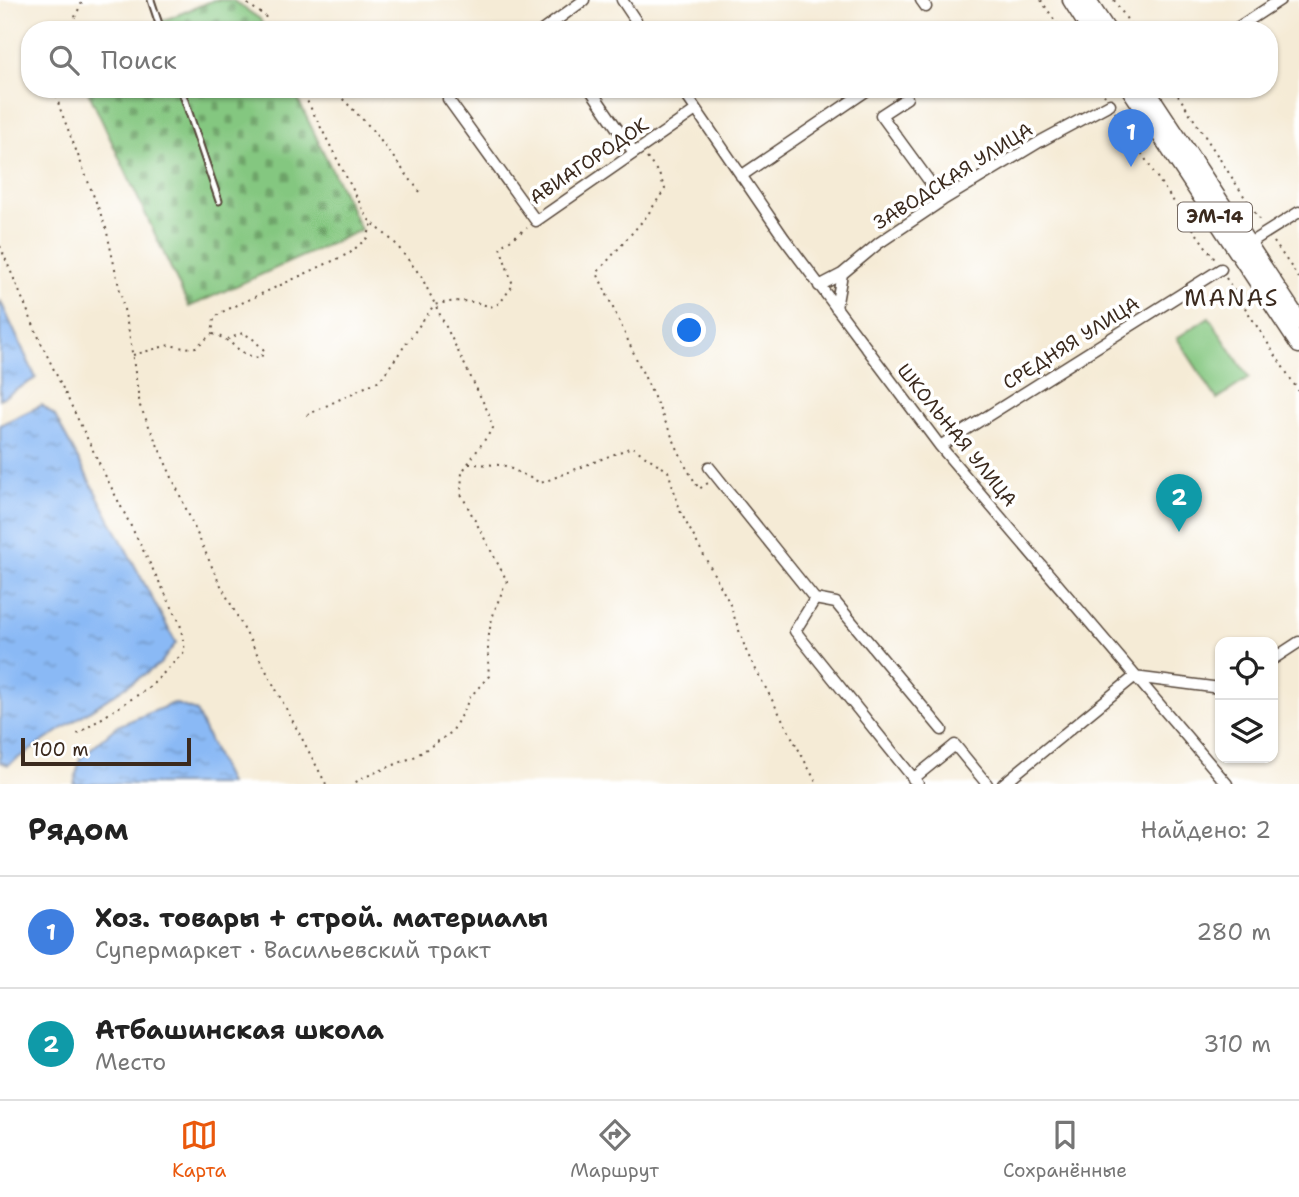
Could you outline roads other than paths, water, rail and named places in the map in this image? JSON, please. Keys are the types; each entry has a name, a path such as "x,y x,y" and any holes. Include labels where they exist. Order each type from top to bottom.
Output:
{"main road":[{"path":"1070,0 1084,21"},
{"path":"1087,0 1101,21"},
{"name":"ЭМ-14","path":"1136,98 1299,345"},
{"name":"ЭМ-14","path":"1152,98 1299,321"}],"street":[{"path":"556,21 584,0"},
{"path":"622,0 636,21"},
{"path":"1248,21 1280,0"},
{"name":"АВИАГОРОДОК","path":"448,98 536,221 696,110"},
{"path":"597,98 638,150"},
{"name":"ШКОЛЬНАЯ УЛИЦА","path":"688,98 819,286 940,446 1227,784"},
{"path":"741,176 856,98"},
{"path":"906,98 881,115 943,200"},
{"name":"ЗАВОДСКАЯ УЛИЦА","path":"819,286 842,274 879,243 943,200 1041,141 1110,104"},
{"path":"1248,244 1299,212"},
{"name":"СРЕДНЯЯ УЛИЦА","path":"940,446 1221,270"},
{"path":"836,308 842,274"},
{"path":"709,467 815,599 836,603 942,730"},
{"path":"815,599 795,631 916,781 955,745 986,784"},
{"path":"1278,656 1299,642"},
{"path":"1004,784 1134,677 1215,687"}],"lane":[{"path":"151,0 158,21"},
{"path":"184,98 219,201"}],"water":[{"path":"0,300 36,378 0,399"},
{"path":"42,405 55,416 176,643 160,664 8,765 0,762 0,425"},
{"path":"174,703 196,711 229,784 74,784 80,758 117,726"}],"place":[{"name":"Хоз. товары + строй. материалы","path":"1131,167"},
{"name":"Атбашинская школа","path":"1179,532"}],"district":[{"name":"MANAS","path":"1232,298"}]}
